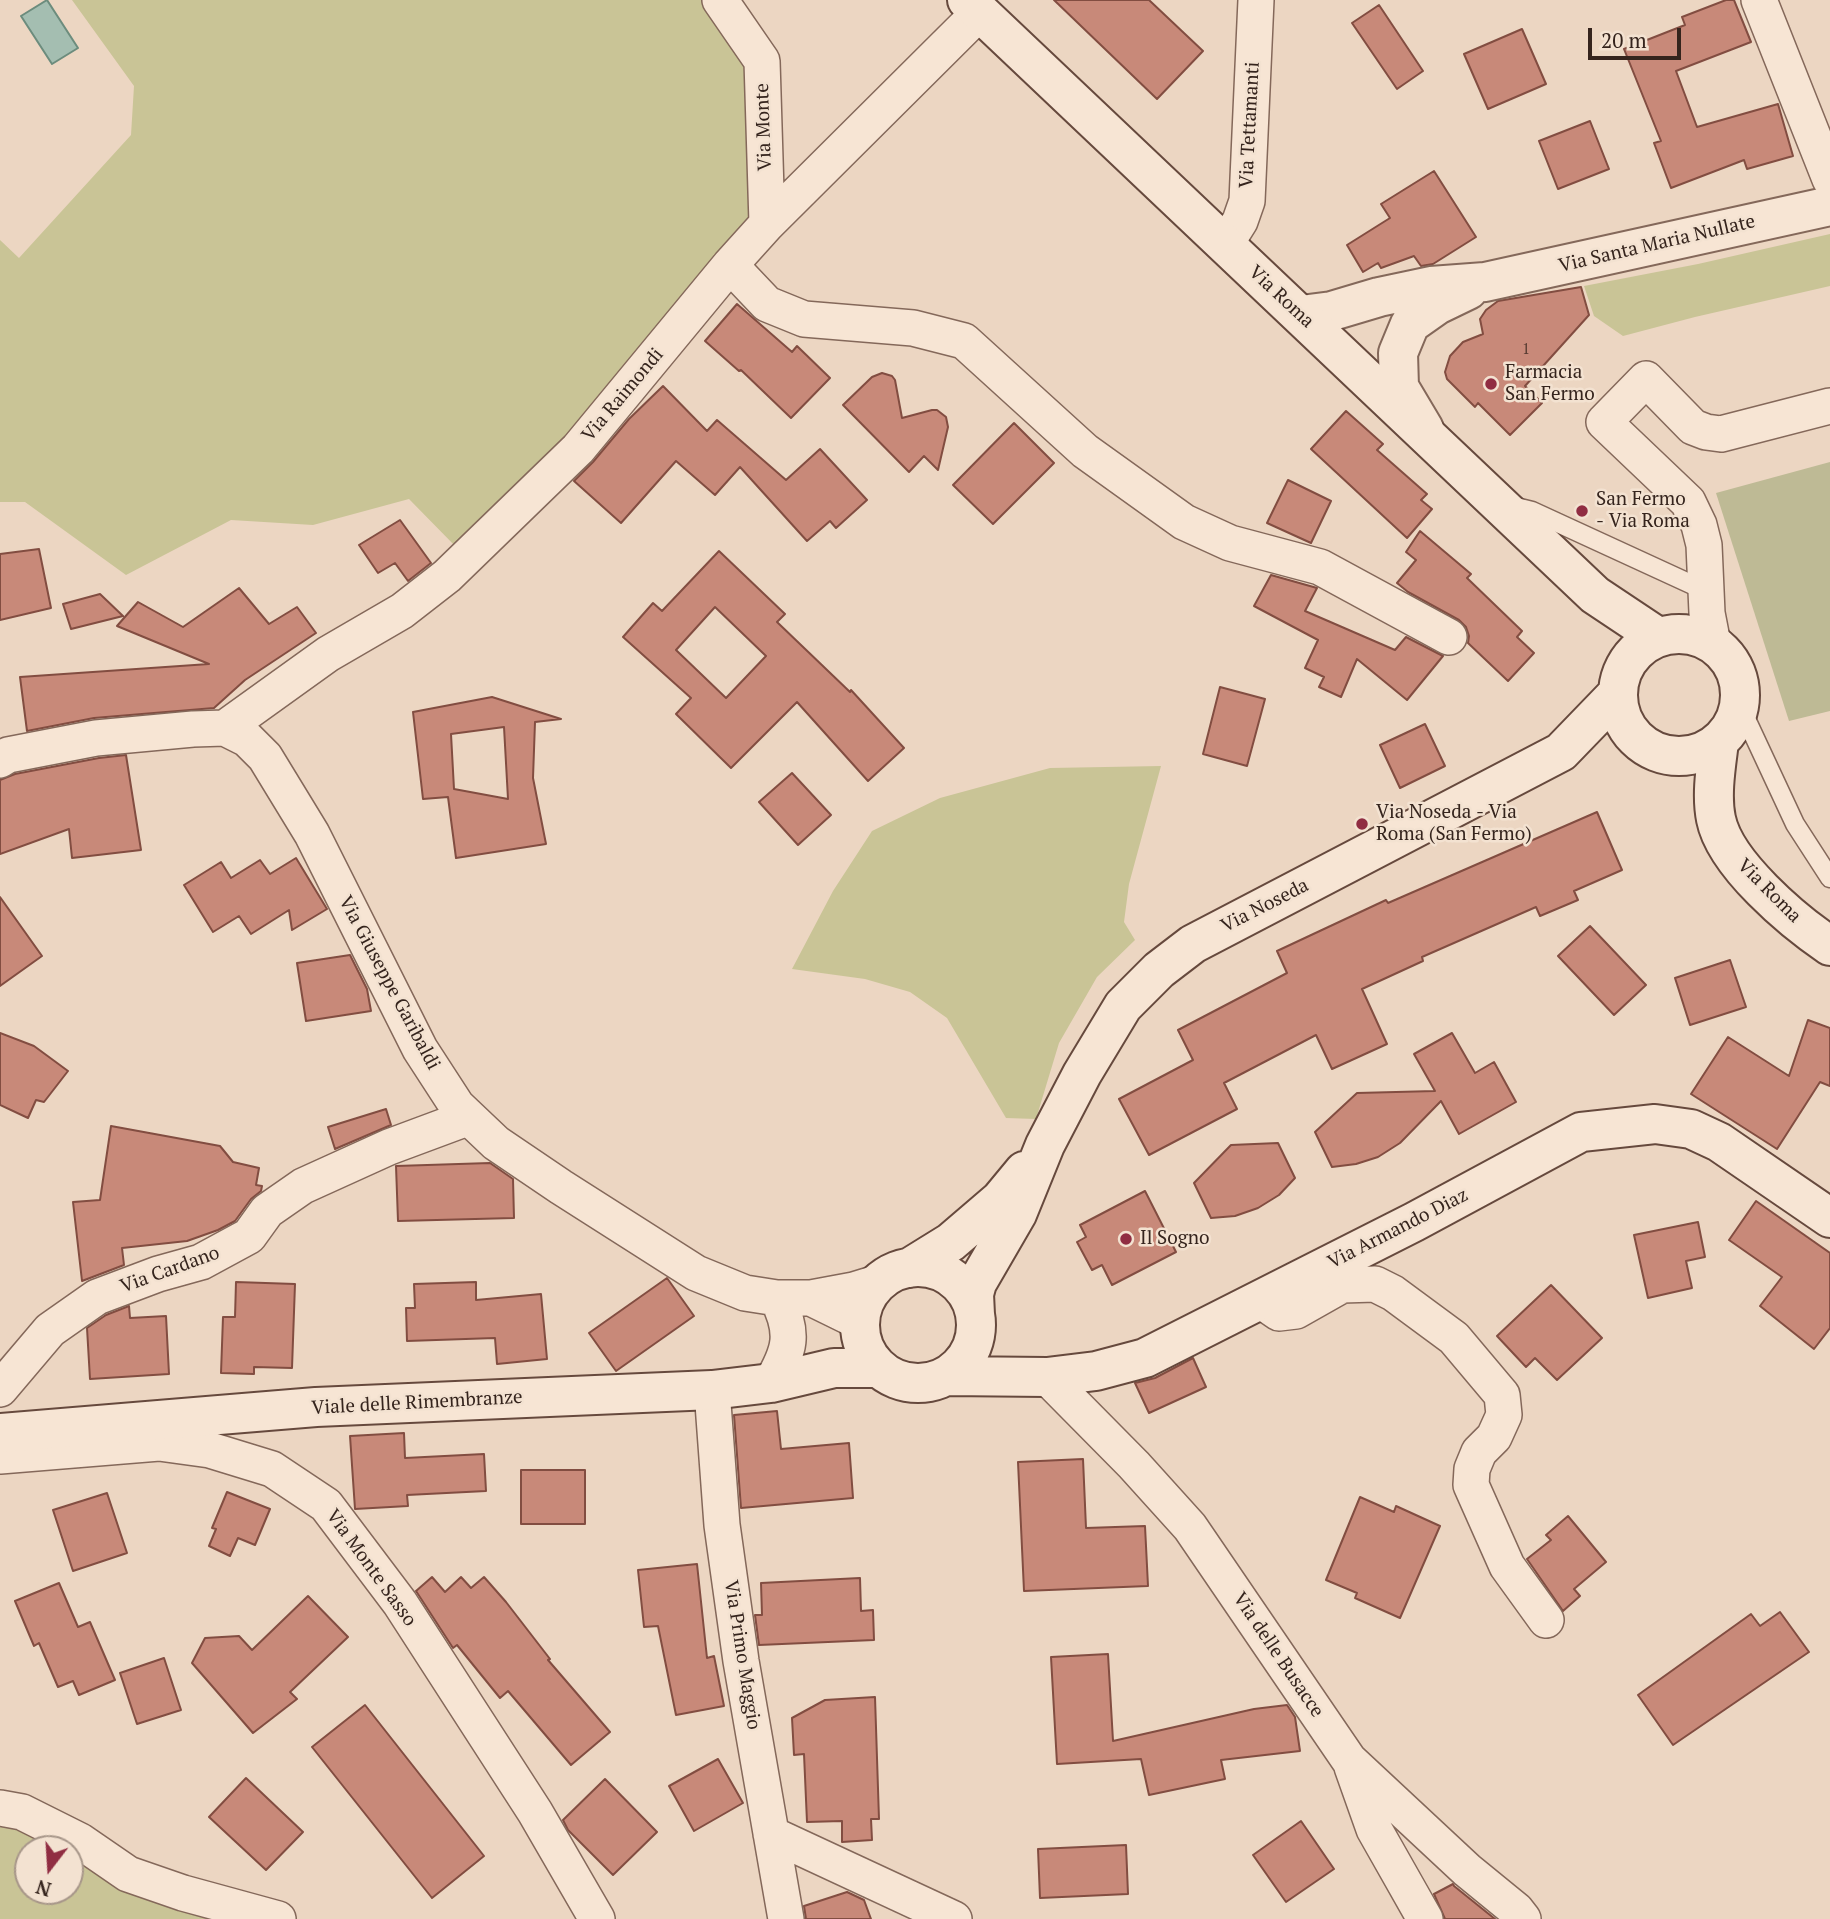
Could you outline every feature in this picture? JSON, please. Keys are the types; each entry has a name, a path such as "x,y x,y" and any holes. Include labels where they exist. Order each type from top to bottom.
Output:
{"main road":[{"name":"Via Roma","path":"974,7 1595,595 1658,637"},
{"name":"Via Santa Maria Nullate","path":"1301,315 1332,311 1431,286 1485,282 1830,205"},
{"name":"Via Santa Maria Nullate","path":"1430,440 1399,387 1398,353 1410,324 1437,305 1485,282"},
{"name":"Via Roma","path":"1595,595 1617,646 1621,682"},
{"path":"1695,636 1713,644 1729,660 1738,679 1740,706 1731,728 1719,742 1703,752 1682,757 1656,752 1636,739 1627,727 1621,682 1630,658 1658,637 1695,636"},
{"name":"Via Noseda","path":"975,1315 974,1294 977,1283 1017,1214 1045,1145 1082,1074 1124,1006 1159,970 1194,944 1561,752 1621,682"},
{"name":"Via Roma","path":"1719,742 1715,777 1716,818 1728,848 1783,910 1830,947"},
{"name":"Via Noseda","path":"1561,752 1647,746"},
{"name":"Via Armando Diaz","path":"947,1376 1047,1377 1096,1371 1145,1358 1414,1222 1581,1132 1655,1125 1691,1129 1719,1142 1830,1218"},
{"name":"Via Noseda","path":"894,1275 951,1242 1000,1200 1045,1145"},
{"path":"930,1269 952,1279 963,1289 975,1315 973,1342 967,1355 947,1376 928,1382 895,1379 867,1344 867,1297 894,1275 930,1269"},
{"name":"Viale delle Rimembranze","path":"0,1433 316,1407 712,1390 771,1383 834,1368 867,1344"}],"street":[{"name":"Via Monte","path":"720,0 762,61 767,224"},
{"name":"Via Tettamanti","path":"1225,245 1240,221 1247,201 1256,0"},
{"path":"1759,0 1830,179"},
{"name":"Via Raimondi","path":"225,728 328,654 402,611 440,583 578,449 730,265 974,7"},
{"path":"730,265 767,304 804,319 913,328 964,341 1085,451 1184,522 1230,543 1321,567 1449,637"},
{"path":"1713,644 1707,613 1704,545 1699,525 1688,502 1604,422 1646,379 1693,426 1706,432 1721,434 1830,406"},
{"path":"0,760 8,755 96,738 225,728"},
{"name":"Via Giuseppe Garibaldi","path":"225,728 247,738 265,757 312,834 420,1049 467,1118 496,1143 696,1273 745,1293 794,1298 854,1290 894,1275"},
{"name":"Via Cardano","path":"0,1389 50,1330 97,1297 210,1258 249,1236 267,1211 303,1186 389,1147 467,1118"},
{"path":"1260,1300 1279,1313 1296,1311 1342,1285 1375,1284 1394,1293 1454,1338 1502,1395 1504,1415 1494,1437 1479,1452 1472,1469 1471,1485 1507,1566 1546,1620"},
{"path":"771,1383 783,1363 788,1339 787,1318 794,1298"},
{"name":"Via Giuseppe Garibaldi","path":"794,1298 867,1344"},
{"name":"Via delle Busacce","path":"1047,1377 1190,1527 1349,1760 1523,1919"},
{"name":"Via Primo Maggio","path":"712,1390 722,1525 741,1661 786,1919"},
{"name":"Via Monte Sasso","path":"0,1456 159,1443 211,1450 272,1469 326,1505 400,1603 535,1812 597,1919"},
{"path":"1349,1760 1374,1829 1425,1919"},
{"path":"0,1808 22,1812 80,1841 128,1874 183,1893 278,1919"},
{"path":"771,1834 954,1919"}],"lane":[{"path":"1496,502 1532,512 1706,591"},
{"path":"1740,706 1795,824 1830,878"}],"shaded area":[{"path":"47,0 78,48 52,64 21,16"},
{"path":"72,0 708,0 754,79 752,213 626,392 458,549 409,499 313,525 231,520 126,575 25,502 0,502 0,240 19,258 131,135 134,86"},
{"path":"1830,234 1830,286 1623,336 1594,316 1584,286 1698,264"},
{"path":"1830,462 1830,711 1789,721 1716,493"},
{"path":"1161,766 1129,884 1124,922 1135,940 1097,977 1059,1043 1036,1119 1006,1118 947,1018 910,992 865,979 792,969 833,891 872,831 940,798 1050,768"},
{"path":"0,1820 70,1835 14,1835 14,1905 84,1905 84,1838 98,1841 164,1903 211,1911 226,1919 0,1919"}],"building":[{"path":"1054,0 1149,0 1203,51 1157,99"},
{"path":"1726,0 1734,0 1751,42 1676,71 1697,127 1778,104 1793,156 1747,169 1744,160 1671,188 1654,143 1661,141 1624,49 1685,25 1682,17"},
{"path":"1379,5 1423,71 1397,89 1352,23"},
{"path":"1522,29 1546,84 1488,109 1464,54"},
{"path":"1590,121 1609,169 1558,189 1539,141"},
{"path":"1434,171 1476,237 1433,264 1421,266 1414,256 1381,268 1378,263 1363,272 1347,245 1390,218 1381,204"},
{"path":"1581,287 1589,315 1525,386 1542,403 1510,435 1478,403 1475,407 1447,379 1445,372 1450,356 1463,342 1483,334 1480,319 1486,310 1498,301"},
{"path":"737,304 792,352 797,346 830,378 791,418 741,370 705,341"},
{"path":"882,373 895,380 902,418 932,410 937,410 946,417 948,427 938,470 924,456 909,472 843,405 872,377"},
{"path":"663,386 707,431 717,420 786,480 820,449 867,500 836,528 830,521 807,541 740,467 715,495 676,461 621,523 574,481 629,419"},
{"path":"1346,411 1383,444 1377,450 1427,494 1421,500 1432,509 1407,538 1311,449"},
{"path":"1014,423 1054,463 993,524 953,485"},
{"path":"1288,480 1331,501 1311,543 1267,523"},
{"path":"400,520 431,563 408,581 395,563 378,573 359,545"},
{"path":"1420,531 1471,574 1467,578 1522,631 1517,637 1534,653 1508,681 1468,643 1466,627 1459,620 1397,583 1416,560 1406,552"},
{"path":"39,549 51,608 0,620 0,554"},
{"path":"719,551 785,614 777,622 850,692 851,690 904,748 868,781 797,702 731,768 676,714 691,698 623,637 653,603 662,611","holes":["715,607 766,656 726,698 676,650"]},
{"path":"1271,575 1317,588 1305,611 1395,650 1406,637 1443,656 1407,700 1357,659 1341,697 1319,687 1324,677 1305,668 1318,640 1254,606"},
{"path":"239,588 269,624 297,607 316,633 245,680 214,708 94,718 27,731 20,677 209,664 117,626 138,602 183,627"},
{"path":"100,594 123,616 71,629 63,604"},
{"path":"1220,687 1265,699 1247,766 1203,754"},
{"path":"492,697 561,719 535,722 533,778 546,844 456,858 448,797 423,799 413,712","holes":["504,727 508,799 454,789 451,734"]},
{"path":"1425,724 1445,766 1400,788 1380,745"},
{"path":"126,755 141,850 72,858 69,829 0,854 0,780 15,774"},
{"path":"792,773 831,815 798,845 759,802"},
{"path":"1597,812 1622,870 1574,891 1578,900 1540,916 1536,907 1422,957 1423,961 1362,989 1387,1044 1332,1069 1316,1035 1224,1083 1237,1109 1149,1155 1119,1099 1193,1060 1178,1030 1287,973 1277,951 1386,900 1388,903"},
{"path":"296,858 327,909 292,930 289,910 251,934 239,916 213,932 184,885 221,862 231,878 260,860 270,874"},
{"path":"0,897 42,956 0,986"},
{"path":"1590,926 1646,985 1614,1015 1558,956"},
{"path":"350,955 367,989 371,1011 306,1021 297,963"},
{"path":"1730,960 1746,1007 1690,1025 1675,978"},
{"path":"1808,1020 1830,1028 1830,1086 1820,1082 1777,1149 1691,1094 1728,1037 1789,1076"},
{"path":"0,1033 34,1046 68,1071 44,1102 36,1100 28,1118 0,1105"},
{"path":"1452,1033 1475,1073 1494,1062 1516,1102 1459,1134 1441,1101 1400,1143 1378,1157 1356,1164 1332,1167 1315,1132 1357,1093 1435,1091 1414,1054"},
{"path":"386,1109 391,1125 335,1149 328,1127"},
{"path":"111,1126 220,1146 233,1162 259,1168 256,1185 262,1186 261,1191 251,1199 235,1221 218,1230 187,1241 122,1248 124,1265 82,1281 73,1202 100,1200"},
{"path":"1278,1143 1295,1178 1279,1195 1258,1208 1235,1216 1211,1218 1194,1183 1231,1145"},
{"path":"490,1163 513,1179 514,1218 398,1221 396,1166"},
{"name":"Il Sogno","path":"1145,1191 1176,1252 1112,1285 1102,1265 1092,1270 1077,1242 1086,1237 1080,1225"},
{"path":"1756,1201 1830,1253 1830,1328 1814,1349 1760,1306 1782,1277 1729,1240"},
{"path":"1698,1222 1705,1257 1686,1261 1692,1288 1648,1298 1634,1235"},
{"path":"667,1278 694,1316 616,1371 589,1333"},
{"path":"236,1282 295,1284 292,1368 254,1367 254,1374 221,1373 223,1317 235,1317"},
{"path":"476,1282 476,1300 541,1294 547,1359 497,1364 495,1338 407,1341 406,1308 415,1308 414,1284"},
{"path":"1551,1285 1602,1338 1557,1380 1535,1358 1526,1367 1497,1336"},
{"path":"129,1306 130,1318 166,1316 169,1374 90,1379 87,1328 106,1315"},
{"path":"1193,1358 1206,1387 1149,1413 1135,1383 1155,1378"},
{"path":"777,1411 781,1449 849,1443 853,1498 741,1508 734,1415"},
{"path":"404,1433 405,1458 484,1454 486,1491 407,1495 408,1506 355,1509 350,1436"},
{"path":"1083,1459 1086,1528 1145,1526 1148,1586 1024,1591 1018,1462"},
{"path":"521,1470 585,1470 585,1524 521,1524"},
{"path":"227,1492 270,1509 255,1545 238,1538 230,1556 209,1546 216,1529 212,1528"},
{"path":"107,1493 127,1553 73,1571 53,1510"},
{"path":"1360,1497 1394,1512 1396,1506 1440,1526 1400,1618 1355,1598 1357,1593 1326,1580"},
{"path":"1568,1516 1606,1562 1574,1589 1580,1596 1563,1611 1527,1559 1551,1540 1546,1535"},
{"path":"697,1564 707,1658 714,1656 724,1706 676,1715 658,1626 644,1627 638,1570"},
{"path":"432,1577 445,1592 461,1577 471,1588 484,1577 550,1659 548,1660 610,1732 571,1765 508,1691 500,1698 457,1645 453,1648 416,1591"},
{"path":"860,1578 861,1611 873,1610 874,1640 759,1645 755,1615 762,1615 761,1583"},
{"path":"59,1583 78,1627 90,1622 115,1680 79,1695 73,1681 58,1687 39,1643 34,1646 15,1601"},
{"path":"308,1596 348,1637 290,1692 297,1699 253,1733 192,1663 205,1638 239,1636 252,1650"},
{"path":"1780,1612 1809,1652 1673,1745 1638,1695 1751,1614 1760,1626"},
{"path":"1108,1654 1113,1741 1254,1709 1287,1705 1295,1717 1300,1751 1221,1760 1225,1779 1149,1795 1141,1759 1057,1764 1051,1657"},
{"path":"164,1658 181,1710 137,1724 120,1673"},
{"path":"875,1697 879,1819 871,1819 872,1840 842,1842 842,1821 807,1822 804,1754 794,1755 792,1718 825,1700"},
{"path":"365,1705 484,1856 432,1898 312,1747"},
{"path":"718,1759 743,1803 694,1831 669,1786"},
{"path":"246,1778 303,1832 266,1870 209,1817"},
{"path":"605,1779 657,1832 613,1875 568,1830 563,1820"},
{"path":"1301,1821 1334,1869 1286,1902 1253,1855"},
{"path":"1126,1845 1128,1894 1040,1898 1038,1849"},
{"path":"1453,1884 1495,1919 1445,1919 1434,1894"},
{"path":"847,1892 864,1900 871,1919 806,1919 804,1906"}],"place":[{"name":"Farmacia San Fermo","path":"1491,384"},
{"name":"San Fermo - Via Roma","path":"1582,511"},
{"name":"Via Noseda - Via Roma (San Fermo)","path":"1362,824"},
{"name":"Il Sogno","path":"1126,1239"}]}
